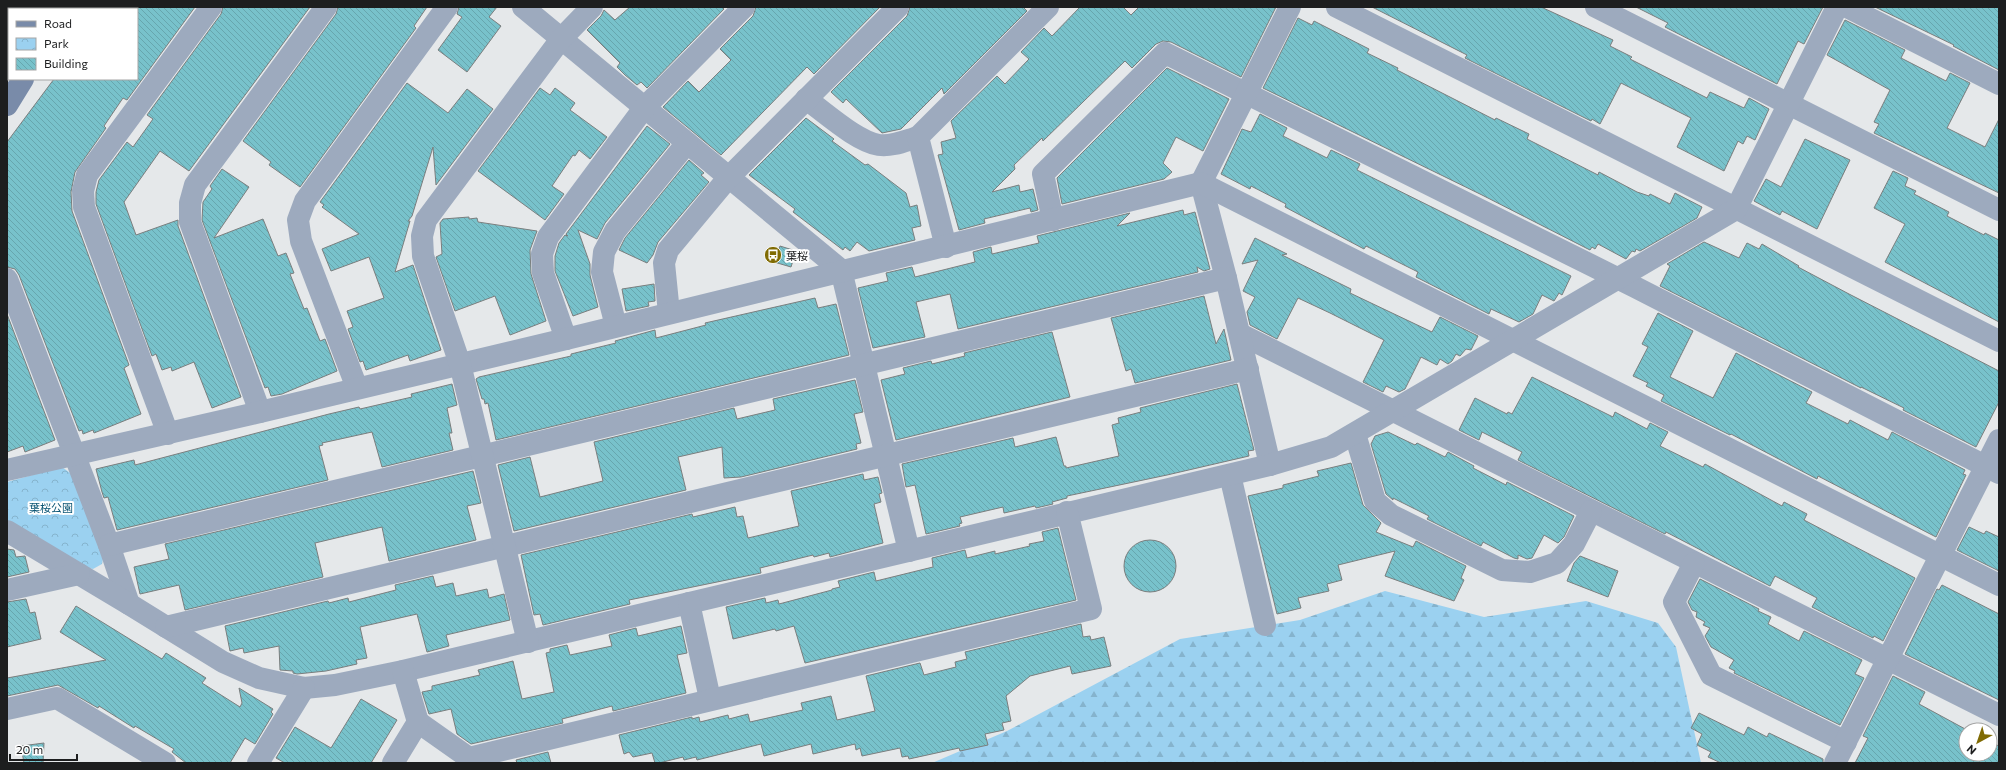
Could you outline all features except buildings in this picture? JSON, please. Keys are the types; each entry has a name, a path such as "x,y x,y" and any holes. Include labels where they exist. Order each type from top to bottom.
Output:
{"street":[{"path":"168,434 84,207 83,191 87,176 211,7"},
{"path":"260,412 190,222 190,203 196,185 326,7"},
{"path":"357,388 301,241 298,220 305,201 447,7"},
{"path":"522,7 841,270 909,550"},
{"path":"528,642 460,364 423,256 422,236 426,220 561,39 592,7"},
{"path":"566,339 544,272 542,254 548,237 644,108 744,7"},
{"path":"669,313 664,263 668,250 728,178 898,7"},
{"path":"806,99 858,136 879,145 895,144 918,137 1048,7"},
{"path":"1270,465 1240,334 1201,183 1290,7"},
{"path":"1337,7 1999,340"},
{"path":"1596,7 1999,210"},
{"path":"7,531 223,662 260,678 304,688 335,685 403,672 1067,512 1270,465 1332,447 1736,209 1837,7"},
{"path":"1847,7 1999,84"},
{"path":"1053,220 1043,174 1166,53 1247,92 1992,469"},
{"path":"7,105 22,80"},
{"path":"918,137 946,247"},
{"path":"616,326 602,272 604,252 615,231 686,143"},
{"path":"7,470 168,434 566,339 841,270 946,247 1201,183 1999,585"},
{"path":"109,545 1226,278"},
{"path":"7,280 73,455 109,545 129,604"},
{"path":"1240,334 1999,715"},
{"path":"166,627 1248,368"},
{"path":"1355,434 1375,501 1391,515 1502,570 1530,572 1557,563 1574,544 1591,511"},
{"path":"1835,763 1940,555 1992,469 1999,440"},
{"path":"1230,475 1265,626"},
{"path":"403,672 418,722 469,758 710,699 1091,609 1067,512"},
{"path":"1694,563 1674,602 1711,675 1846,742"},
{"path":"7,590 79,574"},
{"path":"689,603 710,699"},
{"path":"258,763 304,688"},
{"path":"7,709 57,698 165,763"},
{"path":"393,763 418,722"}],"green space":[{"name":"葉桜公園","path":"62,467 77,478 104,553 102,564 93,569 85,567 7,522 7,482"},
{"path":"1385,591 1484,617 1586,601 1658,623 1676,647 1701,763 932,763 1007,731 1180,639 1300,620"}],"place":[{"name":"葉桜","path":"773,255"}]}
